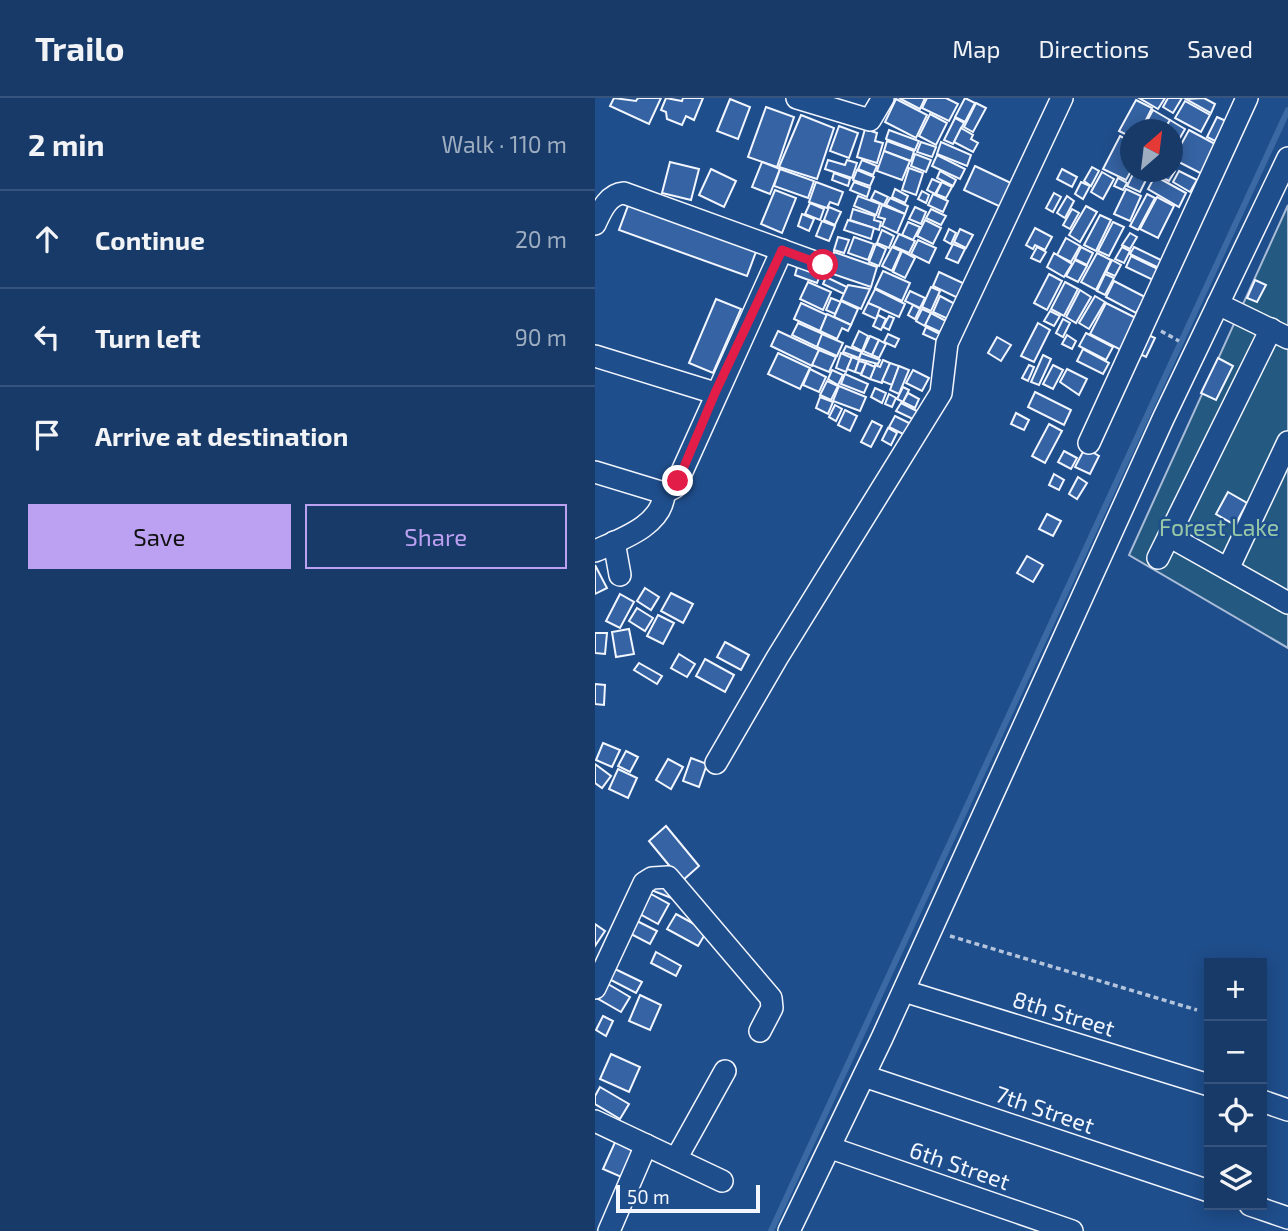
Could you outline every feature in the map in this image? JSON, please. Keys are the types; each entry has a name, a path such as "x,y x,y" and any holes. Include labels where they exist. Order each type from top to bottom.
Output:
{"street":[{"path":"797,98 866,120 874,117 883,98"},
{"path":"716,763 941,393 947,343 1062,98"},
{"path":"1089,443 1247,98"},
{"path":"795,1229 1218,304 1288,158"},
{"path":"595,224 604,206 617,194 624,193 823,265"},
{"path":"620,575 605,547 658,515 664,493 678,481 715,393 782,250"},
{"path":"1159,558 1279,334 1218,304"},
{"path":"595,356 715,393"},
{"path":"1228,569 1288,442"},
{"path":"595,472 664,493"},
{"path":"1169,536 1287,598"},
{"path":"595,988 644,883 652,878 668,877 771,998 772,1008 760,1031"},
{"name":"8th Street","path":"904,991 1206,1084"},
{"path":"676,1159 725,1071"},
{"name":"7th Street","path":"864,1076 1204,1189"},
{"path":"1267,1103 1288,1110"},
{"path":"595,1121 722,1181"},
{"path":"609,1231 646,1145"},
{"name":"6th Street","path":"831,1148 1072,1231"},
{"path":"1265,1210 1288,1218"}],"path":[{"path":"1155,328 1191,347"},
{"path":"932,930 1197,1010"}],"green space":[{"name":"Forest Lake","path":"1288,205 1288,648 1129,555"}],"building":[{"path":"614,98 636,101 638,98 661,98 649,124 610,106"},
{"path":"666,98 682,101 683,98 703,98 694,120 686,116 682,125 667,119 666,112 661,110"},
{"path":"899,98 925,98 920,109"},
{"path":"927,98 946,98 958,104 949,121 922,108"},
{"path":"965,98 975,103 965,122 955,117"},
{"path":"1139,98 1165,98 1158,109"},
{"path":"1168,98 1182,98 1173,113 1163,107"},
{"path":"1204,98 1215,104 1211,113 1186,99"},
{"path":"730,99 750,107 738,139 717,131"},
{"path":"896,99 927,115 916,138 885,122"},
{"path":"1136,100 1152,108 1146,119 1126,119"},
{"path":"1185,101 1210,115 1201,132 1183,122 1183,119 1175,118"},
{"path":"976,103 986,108 973,132 964,127"},
{"path":"766,107 794,117 777,167 748,157"},
{"path":"1153,110 1168,119 1148,119"},
{"path":"930,114 947,123 936,145 919,136"},
{"path":"801,115 834,128 817,179 779,167"},
{"path":"1217,117 1226,121 1215,141 1207,137"},
{"path":"955,118 964,123 953,144 944,140"},
{"path":"839,126 858,133 849,158 830,151"},
{"path":"961,128 973,135 971,139 978,143 973,152 954,142"},
{"path":"865,129 877,133 875,141 883,143 877,163 857,157"},
{"path":"889,130 919,141 915,150 886,139"},
{"path":"1189,130 1217,145 1202,174 1183,164 1183,141"},
{"path":"1120,136 1120,177 1103,169"},
{"path":"887,141 914,151 911,161 884,151"},
{"path":"921,142 936,147 932,157 917,152"},
{"path":"941,142 971,155 967,166 937,154"},
{"path":"884,151 910,161 902,180 877,171"},
{"path":"915,154 931,160 926,172 911,166"},
{"path":"937,155 965,169 960,179 932,166"},
{"path":"828,160 845,165 847,160 857,163 852,178 825,169"},
{"path":"862,160 877,166 873,175 858,169"},
{"path":"670,162 699,169 691,200 662,193"},
{"path":"762,162 780,169 770,194 752,187"},
{"path":"975,166 1011,183 1001,207 964,190"},
{"path":"1092,167 1099,171 1091,186 1084,181"},
{"path":"909,168 923,173 916,195 902,190"},
{"path":"711,169 736,181 724,207 699,195"},
{"path":"780,169 814,181 808,198 774,186"},
{"path":"1062,169 1077,177 1072,187 1057,179"},
{"path":"857,170 874,177 870,186 853,180"},
{"path":"940,171 956,180 953,186 937,178"},
{"path":"1102,172 1114,179 1103,199 1091,192"},
{"path":"834,173 850,179 848,186 832,180"},
{"path":"1183,173 1197,180 1190,192 1173,182 1183,182"},
{"path":"1118,178 1120,182 1127,183 1123,190 1114,186"},
{"path":"932,179 941,183 935,194 927,190"},
{"path":"816,182 843,192 838,205 830,202 827,208 809,202"},
{"path":"854,182 870,188 867,197 850,190"},
{"path":"942,182 952,187 946,198 936,194"},
{"path":"1081,182 1090,186 1083,199 1075,194"},
{"path":"1129,182 1145,182 1140,192 1127,186"},
{"path":"1152,182 1166,182 1186,193 1179,207 1148,189"},
{"path":"895,189 908,196 905,203 892,197"},
{"path":"1126,189 1141,196 1130,221 1114,214"},
{"path":"775,190 796,198 782,233 761,224"},
{"path":"875,191 888,197 884,205 871,199"},
{"path":"922,191 929,195 926,203 918,199"},
{"path":"1054,193 1061,197 1053,212 1046,208"},
{"path":"933,194 948,201 943,212 928,205"},
{"path":"1147,194 1155,198 1138,230 1130,226"},
{"path":"858,196 880,204 876,215 854,206"},
{"path":"1067,196 1074,201 1065,218 1057,213"},
{"path":"1157,197 1174,206 1158,238 1140,229"},
{"path":"890,198 908,206 905,214 886,205"},
{"path":"629,203 757,249 747,276 619,230"},
{"path":"810,203 824,209 820,220 805,214"},
{"path":"882,205 905,214 897,233 882,226 885,219 878,217"},
{"path":"1086,206 1097,212 1080,242 1069,235"},
{"path":"829,207 841,212 835,225 824,220"},
{"path":"915,207 926,212 921,224 909,219"},
{"path":"853,209 875,216 874,220 881,222 879,230 850,220"},
{"path":"931,209 946,216 941,225 926,218"},
{"path":"1072,209 1079,213 1070,229 1063,225"},
{"path":"802,214 814,219 809,231 798,226"},
{"path":"1100,215 1111,220 1096,251 1084,245"},
{"path":"848,220 874,228 871,239 844,230"},
{"path":"925,220 941,228 933,244 917,236"},
{"path":"822,221 835,226 829,241 816,236"},
{"path":"908,222 920,227 913,240 902,235"},
{"path":"1113,222 1124,227 1109,256 1098,251"},
{"path":"1035,228 1052,237 1045,250 1035,245 1033,249 1026,245"},
{"path":"949,229 956,233 951,244 944,240"},
{"path":"960,229 973,235 966,248 954,242"},
{"path":"882,230 894,236 889,248 877,243"},
{"path":"1130,233 1137,237 1130,249 1122,245"},
{"path":"899,234 915,241 909,253 893,246"},
{"path":"838,237 849,240 844,253 834,250"},
{"path":"854,237 874,244 868,260 848,253"},
{"path":"1066,238 1080,246 1071,262 1057,255"},
{"path":"918,240 936,248 929,263 911,254"},
{"path":"876,244 886,249 879,266 869,262"},
{"path":"953,244 965,249 958,263 946,258"},
{"path":"892,247 901,251 892,271 882,266"},
{"path":"1037,247 1046,252 1040,262 1031,258"},
{"path":"1081,247 1093,253 1087,265 1075,259"},
{"path":"1122,247 1130,251 1124,263 1115,259"},
{"path":"1134,247 1163,261 1159,268 1130,254"},
{"path":"902,251 915,258 905,278 893,272"},
{"path":"834,252 877,267 871,287 827,272"},
{"path":"1054,253 1072,264 1064,277 1047,267"},
{"path":"1097,253 1111,260 1096,290 1081,282"},
{"path":"1131,256 1158,269 1153,280 1126,267"},
{"path":"1075,260 1087,266 1078,282 1066,276"},
{"path":"1112,260 1121,265 1115,276 1106,272"},
{"path":"798,264 821,272 817,283 795,275"},
{"path":"883,271 910,283 902,301 875,288"},
{"path":"939,272 967,285 960,299 933,286"},
{"path":"1049,274 1062,281 1047,310 1034,303"},
{"path":"1105,274 1114,278 1105,295 1097,291"},
{"path":"826,277 847,287 844,294 823,284"},
{"path":"1255,280 1266,285 1257,302 1247,298"},
{"path":"1114,281 1145,297 1136,313 1106,297"},
{"path":"808,282 831,292 823,310 800,299"},
{"path":"1065,282 1078,289 1064,316 1051,309"},
{"path":"848,285 870,289 861,309 841,300"},
{"path":"931,287 940,291 931,311 922,307"},
{"path":"875,289 905,304 899,317 868,303"},
{"path":"1080,290 1091,297 1076,323 1066,317"},
{"path":"910,291 925,298 920,308 905,301"},
{"path":"940,296 955,304 948,319 933,312"},
{"path":"1095,296 1105,302 1089,329 1079,323"},
{"path":"831,298 841,302 835,314 826,310"},
{"path":"716,299 741,309 713,373 689,363"},
{"path":"841,301 858,309 851,325 834,317"},
{"path":"801,303 827,315 820,331 794,319"},
{"path":"868,303 880,308 876,319 863,313"},
{"path":"1106,303 1136,318 1121,350 1090,334"},
{"path":"913,305 920,309 915,319 908,315"},
{"path":"922,309 931,313 925,326 916,321"},
{"path":"1050,311 1060,316 1054,326 1044,321"},
{"path":"931,313 946,321 940,332 925,325"},
{"path":"827,314 851,325 848,331 842,328 837,339 820,331"},
{"path":"878,315 886,319 881,330 873,326"},
{"path":"889,316 894,318 889,330 883,327"},
{"path":"1063,319 1070,323 1063,337 1056,333"},
{"path":"798,323 823,334 817,347 792,335"},
{"path":"1038,323 1050,330 1034,362 1021,356"},
{"path":"926,327 946,337 943,343 923,334"},
{"path":"778,331 819,350 812,366 771,346"},
{"path":"859,331 868,336 862,351 852,346"},
{"path":"1086,333 1113,347 1106,360 1079,346"},
{"path":"1144,333 1155,338 1146,357 1134,351"},
{"path":"822,334 843,343 837,356 817,347"},
{"path":"888,334 899,339 895,347 884,342"},
{"path":"1067,335 1076,341 1072,349 1062,344"},
{"path":"870,336 879,340 872,355 863,351"},
{"path":"997,337 1011,345 1001,361 988,353"},
{"path":"879,340 886,344 879,358 872,355"},
{"path":"846,346 862,352 859,358 843,352"},
{"path":"1083,349 1109,363 1103,374 1077,361"},
{"path":"819,350 836,357 829,372 812,365"},
{"path":"778,353 810,368 800,389 768,374"},
{"path":"841,353 852,358 846,372 836,368"},
{"path":"861,353 880,360 878,364 859,359"},
{"path":"1043,355 1051,359 1039,385 1031,382"},
{"path":"852,357 859,360 855,372 847,369"},
{"path":"1218,358 1233,366 1216,400 1201,393"},
{"path":"883,360 890,363 882,383 870,379 875,365 880,367"},
{"path":"859,361 866,363 861,374 855,372"},
{"path":"866,363 875,367 870,379 861,375"},
{"path":"890,363 899,366 892,385 882,381"},
{"path":"1029,365 1034,367 1028,381 1022,378"},
{"path":"1053,365 1063,370 1053,389 1043,384"},
{"path":"899,366 909,370 899,394 890,390"},
{"path":"810,369 826,377 819,392 803,385"},
{"path":"1067,369 1087,379 1079,395 1060,382"},
{"path":"832,370 843,375 838,385 828,379"},
{"path":"913,370 929,378 922,391 906,383"},
{"path":"845,374 868,384 864,393 841,384"},
{"path":"827,381 838,386 831,400 820,395"},
{"path":"839,386 866,397 860,411 833,401"},
{"path":"903,387 909,390 903,402 897,399"},
{"path":"875,388 886,393 882,403 871,397"},
{"path":"1035,392 1071,410 1064,425 1028,407"},
{"path":"908,393 919,399 915,408 903,402"},
{"path":"889,394 896,398 892,407 885,404"},
{"path":"820,397 833,402 828,414 816,408"},
{"path":"901,403 921,413 917,421 896,411"},
{"path":"835,405 842,409 836,421 829,417"},
{"path":"845,410 857,416 850,431 838,425"},
{"path":"1016,413 1029,420 1024,430 1011,424"},
{"path":"895,416 915,426 909,437 889,427"},
{"path":"872,421 882,426 871,447 861,442"},
{"path":"1049,424 1062,431 1045,463 1032,456"},
{"path":"888,428 897,433 891,445 882,440"},
{"path":"1085,448 1099,456 1090,474 1075,467"},
{"path":"1064,451 1077,458 1071,469 1058,462"},
{"path":"1054,474 1064,480 1059,490 1049,485"},
{"path":"1078,477 1087,483 1077,499 1069,494"},
{"path":"1228,492 1247,503 1235,525 1216,514"},
{"path":"1047,514 1061,521 1053,536 1039,529"},
{"path":"1027,556 1043,565 1033,582 1017,573"},
{"path":"595,565 607,588 595,594"},
{"path":"645,588 659,597 651,610 637,601"},
{"path":"671,593 693,604 683,623 661,611"},
{"path":"620,594 634,602 620,628 606,621"},
{"path":"637,608 653,618 645,631 629,621"},
{"path":"658,615 674,623 663,644 647,636"},
{"path":"629,629 634,654 616,657 612,632"},
{"path":"595,633 607,633 605,654 595,653"},
{"path":"725,642 749,655 741,670 717,657"},
{"path":"679,654 695,664 687,677 671,668"},
{"path":"705,659 734,675 725,692 696,676"},
{"path":"639,663 662,676 657,684 634,670"},
{"path":"595,684 605,685 604,705 595,704"},
{"path":"603,743 620,750 612,767 596,760"},
{"path":"626,751 638,757 630,772 618,766"},
{"path":"691,758 707,764 699,787 683,781"},
{"path":"668,759 683,767 671,789 656,780"},
{"path":"595,764 611,776 602,788 595,783"},
{"path":"618,769 637,778 628,798 609,789"},
{"path":"666,826 699,866 682,881 649,841"},
{"path":"657,875 674,899 651,890"},
{"path":"651,894 669,904 658,924 640,914"},
{"path":"676,914 707,931 698,946 667,929"},
{"path":"635,920 657,931 650,944 629,933"},
{"path":"595,924 605,931 595,946"},
{"path":"656,952 681,966 676,976 651,963"},
{"path":"615,969 642,982 636,993 609,979"},
{"path":"603,981 630,997 621,1012 595,997"},
{"path":"640,995 661,1005 650,1030 629,1021"},
{"path":"603,1016 613,1021 606,1036 596,1030"},
{"path":"611,1054 640,1067 629,1092 600,1079"},
{"path":"600,1087 629,1104 620,1119 595,1104 595,1096"},
{"path":"616,1140 638,1150 626,1179 603,1169"}],"waterway":[{"path":"771,1231 1288,110"}],"route":[{"path":"678,481 715,393 782,250 823,265"}]}
